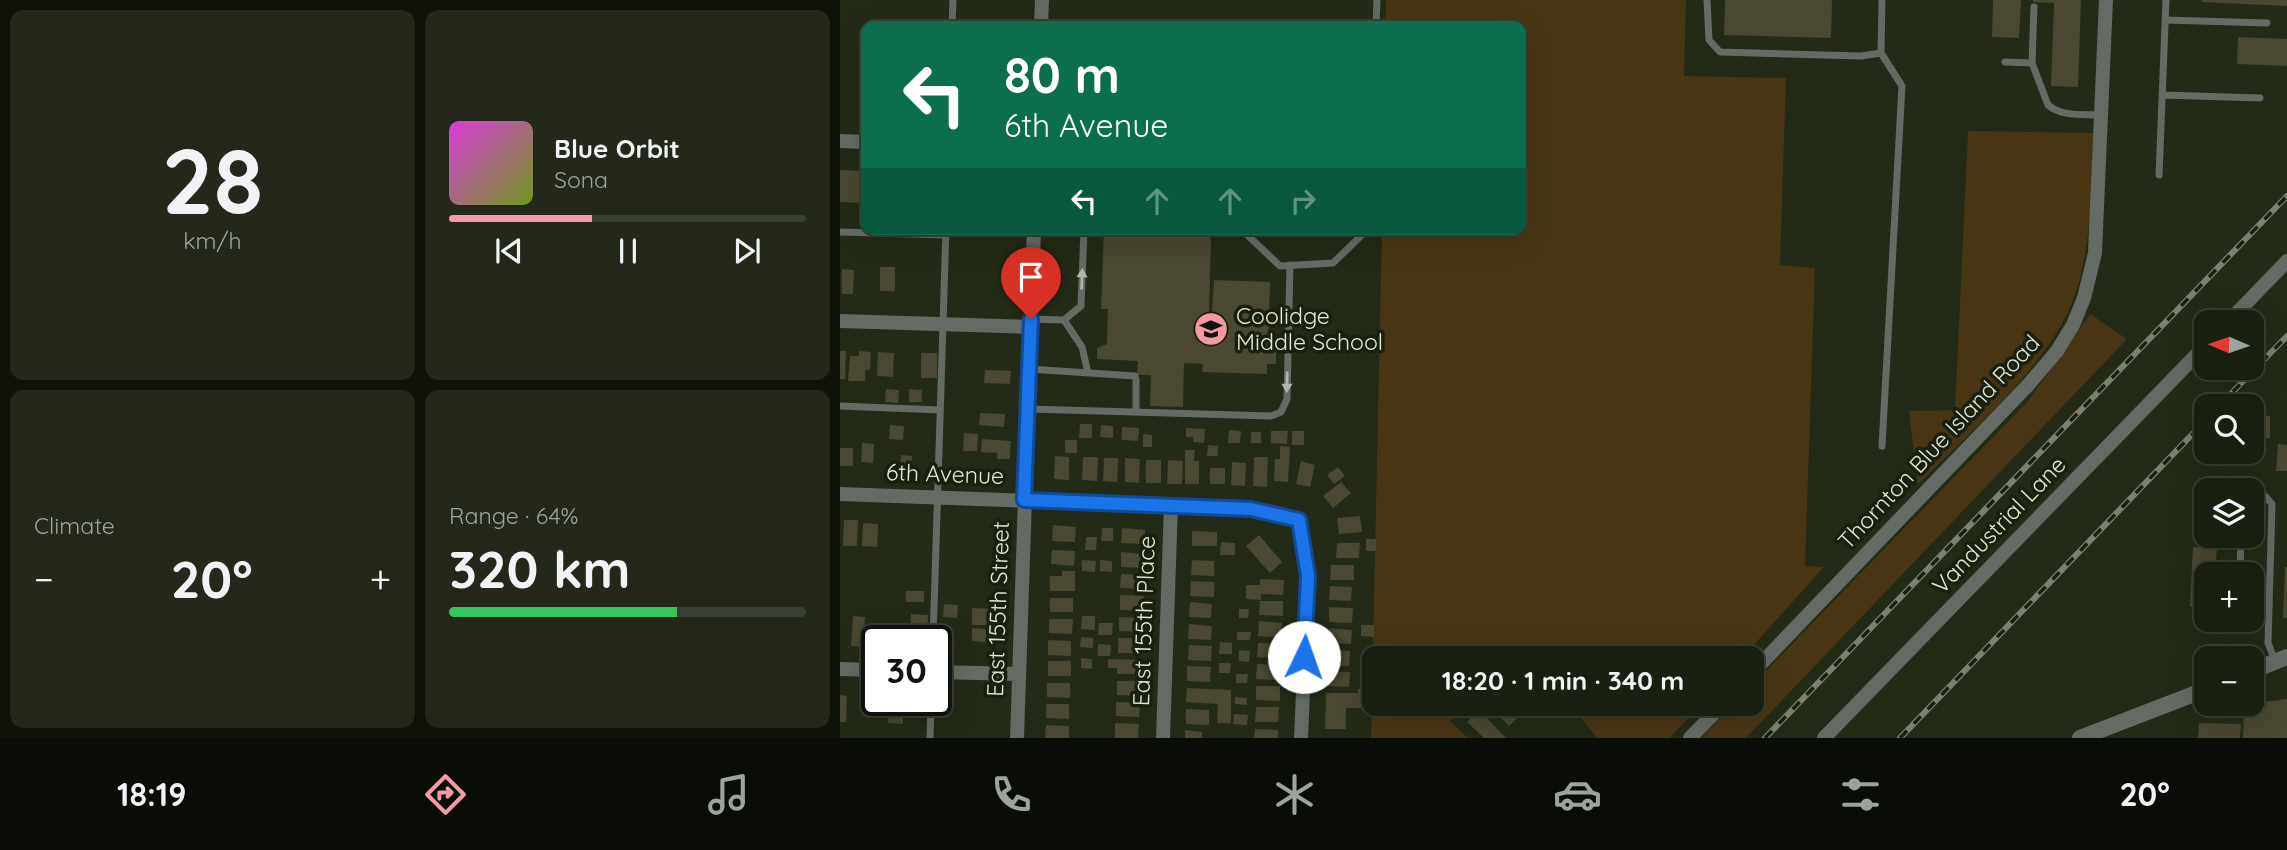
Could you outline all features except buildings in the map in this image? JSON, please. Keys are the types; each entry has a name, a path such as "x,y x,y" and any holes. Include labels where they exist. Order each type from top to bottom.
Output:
{"street":[{"path":"1041,21 1042,0"},
{"name":"Thornton Blue Island Road","path":"1764,660 2029,384 2057,351 2073,325 2084,299 2095,253 2106,0"},
{"path":"840,141 861,142"},
{"name":"East 155th Street","path":"1017,738 1034,235"},
{"path":"2240,310 2287,261"},
{"path":"840,321 1031,323"},
{"name":"Vandustrial Lane","path":"1824,738 2194,357"},
{"name":"6th Avenue","path":"840,494 1251,509 1299,520 1308,576 1301,738"},
{"name":"East 155th Place","path":"1163,738 1171,505"},
{"path":"2264,666 2281,660"},
{"path":"840,669 861,670"},
{"path":"952,672 1019,674"},
{"path":"2080,738 2194,694"},
{"path":"1689,738 1711,716"}],"lane":[{"path":"952,21 953,0"},
{"path":"1376,21 1377,0"},
{"path":"1707,0 1709,40 1720,52 1861,56 1881,53"},
{"path":"1882,0 1881,53 1902,86 1882,446"},
{"path":"2159,175 2166,0"},
{"path":"2034,8 2032,63 2043,95 2053,110 2071,114 2101,115"},
{"path":"2165,20 2267,23"},
{"path":"2005,62 2032,63"},
{"path":"2162,95 2260,98"},
{"path":"840,232 861,232"},
{"path":"933,625 946,235"},
{"path":"1031,323 1064,320 1081,306 1084,235"},
{"path":"1247,235 1280,266 1332,263 1362,235"},
{"path":"1028,409 1271,416 1281,412 1287,399 1290,265"},
{"path":"1064,320 1082,347 1088,373"},
{"path":"1029,369 1135,376 1136,412"},
{"path":"840,406 940,410"},
{"path":"2264,496 2272,504 2268,643 2281,660"},
{"path":"2264,601 2269,601"},
{"path":"930,738 931,716"}],"shaded area":[{"path":"1386,0 1686,0 1684,76 1786,78 1780,265 1815,268 1805,566 1824,567 1753,646 1373,646 1382,235 1526,235 1526,21 1386,21"},
{"path":"1968,131 2093,133 2087,245 2079,282 2069,310 2034,365 1988,416 1918,485 1909,411 1955,410"},
{"path":"2090,314 2127,339 1746,738 1701,738 1722,716 1764,716 1764,673 2029,400"},
{"path":"1371,716 1456,716 1450,721 1468,738 1371,738"},
{"path":"1580,716 1690,716 1670,738 1597,738"}],"railway":[{"path":"1765,738 2287,196"},
{"path":"2231,394 2287,336"},
{"path":"1900,738 2194,433"}],"place":[{"name":"Coolidge Middle School","path":"1211,329"}],"route":[{"path":"1031,319 1024,500 1251,509 1299,520 1308,576 1304,657"}]}
